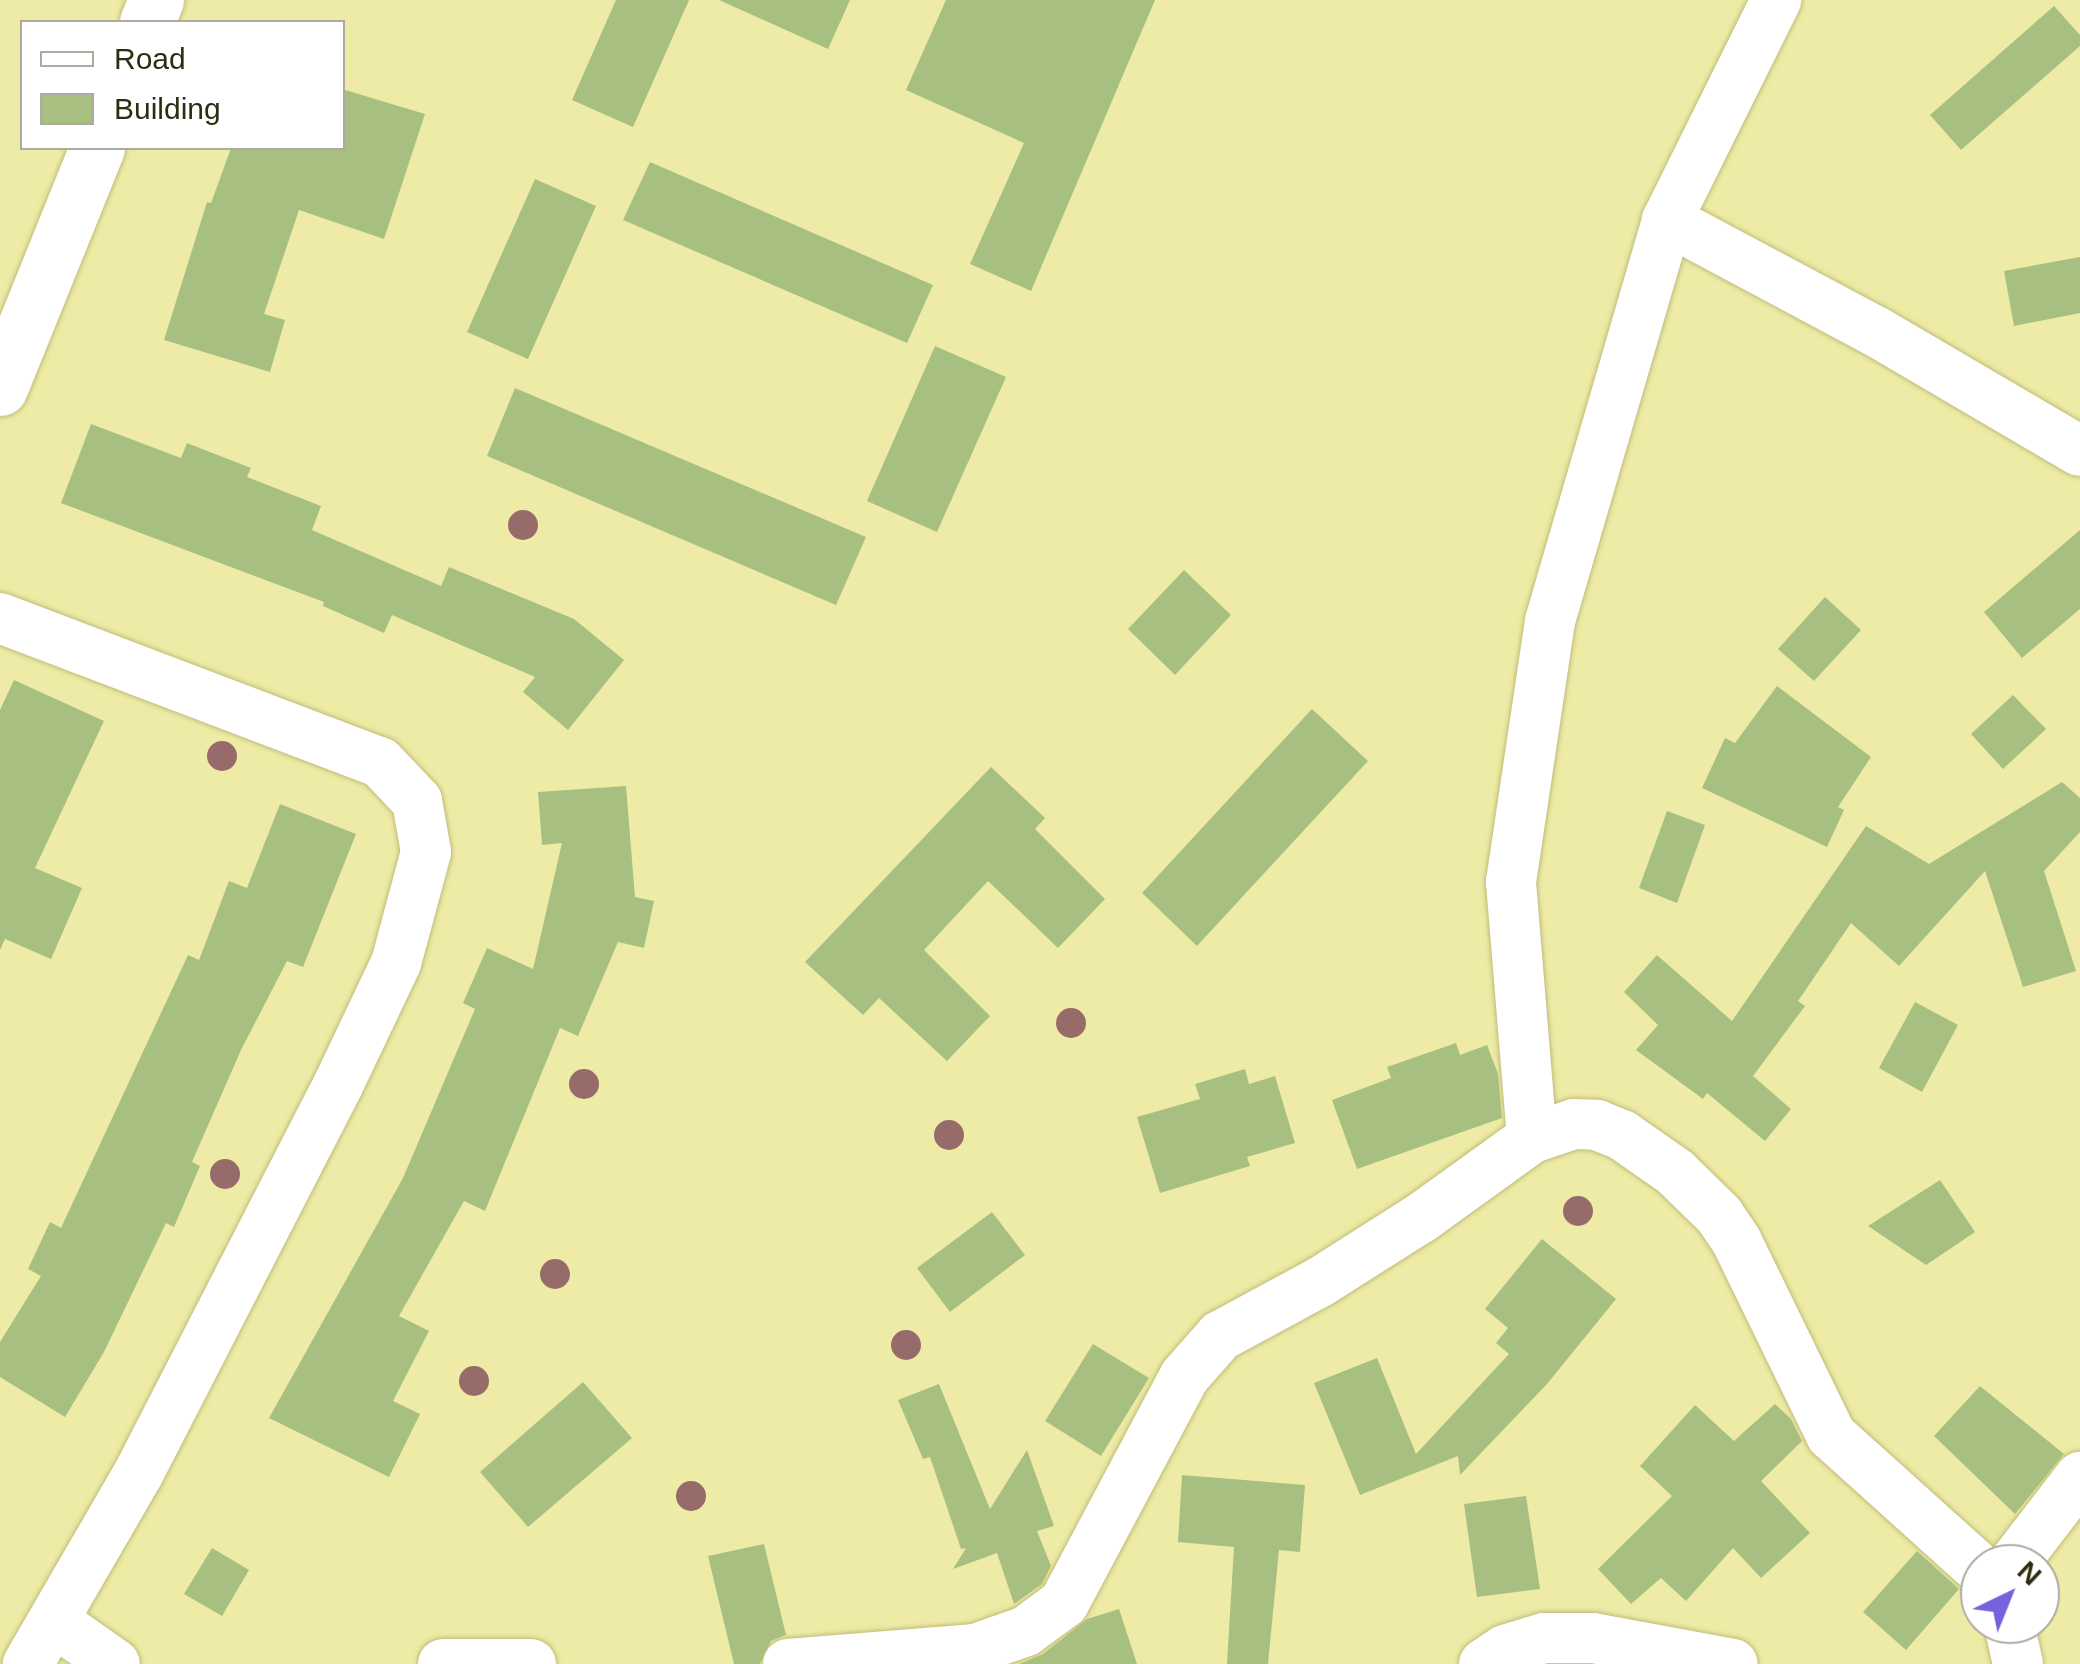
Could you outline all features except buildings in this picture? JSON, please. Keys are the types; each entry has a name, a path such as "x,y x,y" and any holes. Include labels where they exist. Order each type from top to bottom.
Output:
{"street":[{"path":"1532,1138 1511,882 1550,620 1667,220 1776,0"},
{"path":"0,388 96,150"},
{"path":"1667,220 1877,332 2080,451"},
{"path":"0,618 380,762 417,802 426,852 396,963 371,1016 138,1474 28,1664"},
{"path":"788,1664 975,1649 1026,1631 1064,1603 1184,1377 1220,1336 1320,1282 1404,1229 1532,1138 1574,1124 1597,1125 1622,1134 1675,1172 1719,1214 1737,1242 1832,1435 1960,1551"},
{"path":"2029,1544 2080,1478"},
{"path":"55,1622 115,1664"},
{"path":"1484,1664 1506,1650 1544,1638 1593,1638 1732,1664"},
{"path":"443,1664 531,1664"}]}
